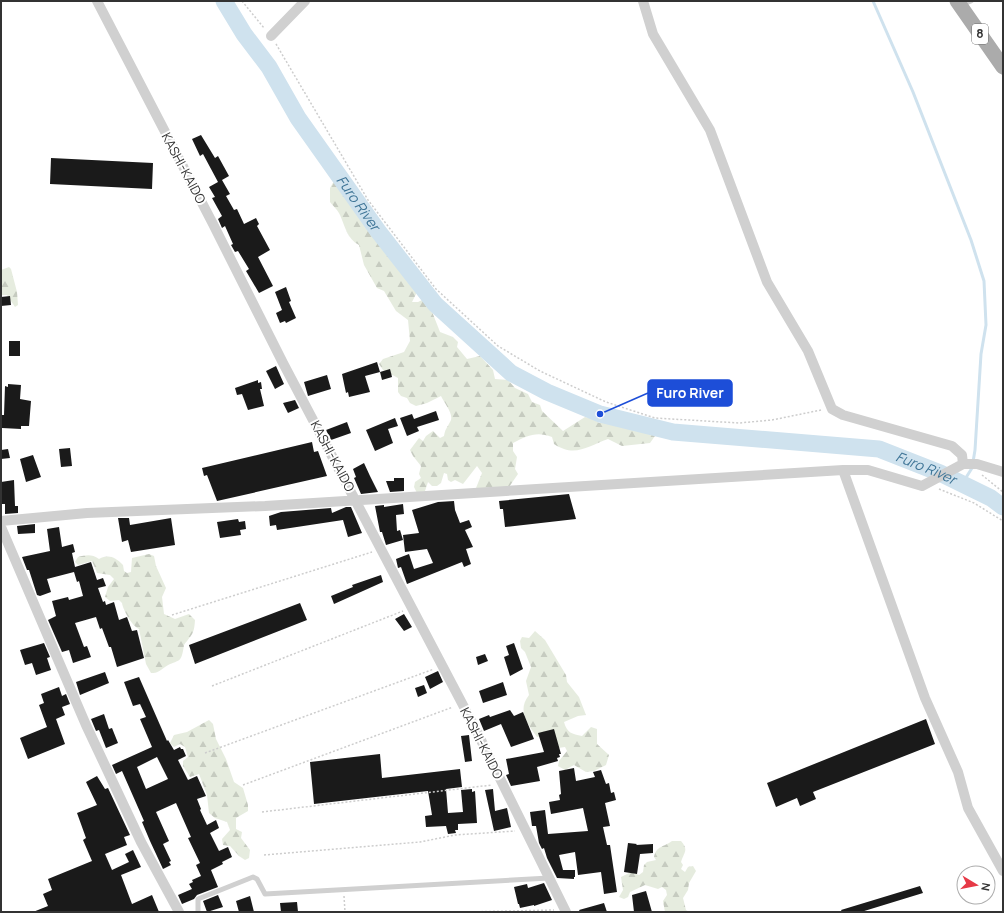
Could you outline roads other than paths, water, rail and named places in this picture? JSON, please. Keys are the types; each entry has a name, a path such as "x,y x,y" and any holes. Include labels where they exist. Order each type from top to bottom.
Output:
{"main road":[{"name":"8","path":"963,2 1003,67"}],"street":[{"name":"KASHI-KAIDO","path":"97,1 213,224 283,363 443,666 565,911"},
{"path":"271,36 305,1"},
{"path":"644,1 653,34 710,130 767,282 808,351 831,408 843,415 952,446 962,455 962,464"},
{"path":"1,521 87,513 265,506 843,470 868,470 922,486 962,464 977,464 1003,472"},
{"path":"843,470 925,698 958,772 968,808 1003,871"},
{"path":"1,527 86,725 141,842 179,912"}],"lane":[{"path":"198,912 198,899 253,878 257,879 265,894 549,878"}],"waterway":[{"name":"Furo River","path":"224,1 244,34 269,67 298,118 378,231 435,304 511,373 547,392 600,414 673,432 879,449 940,473 991,498 1003,507"},
{"path":"873,1 913,92 971,240 984,281 986,325 981,354 975,450 972,468 962,484"}],"place":[{"name":"Furo River","path":"600,414"}]}
